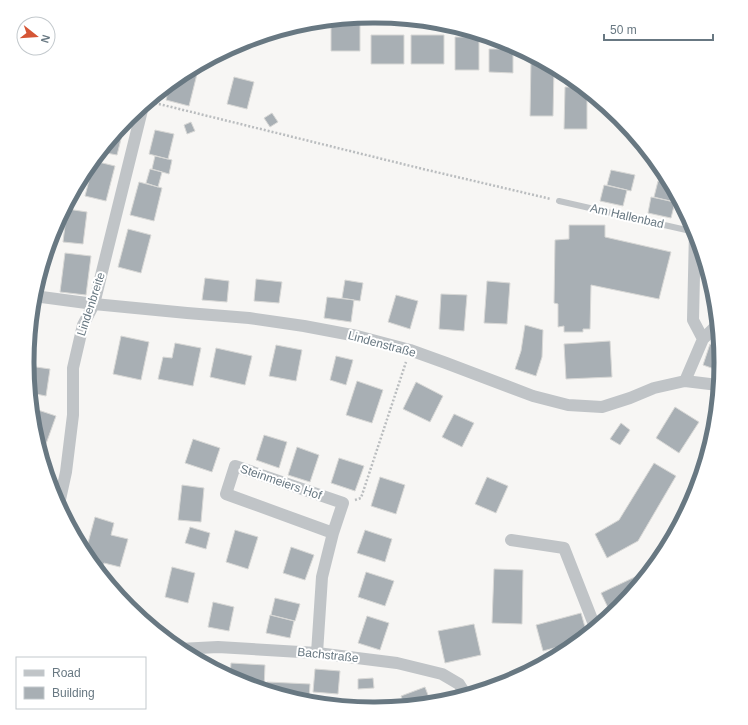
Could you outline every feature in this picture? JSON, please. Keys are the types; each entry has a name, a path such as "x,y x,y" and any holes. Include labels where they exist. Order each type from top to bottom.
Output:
{"street":[{"name":"Lindenbreite","path":"61,493 66,472 73,415 73,368 83,325 94,304 141,116"},
{"name":"Am Hallenbad","path":"694,250 693,320 703,339"},
{"name":"Lindenstraße","path":"41,297 94,304 249,318 357,336 410,350 533,396 568,405 602,407 654,388 685,381 713,384"},
{"path":"685,381 703,339 712,330"},
{"name":"Steinmeiers Hof","path":"334,533 226,494 235,466 343,503"},
{"path":"317,653 322,577 343,503"},
{"path":"512,540 564,548 594,621"},
{"name":"Bachstraße","path":"190,648 218,647 317,653 396,663 442,674 459,684 463,690"}],"lane":[{"name":"Am Hallenbad","path":"560,201 687,230"}],"path":[{"path":"155,103 423,169 560,201"},
{"path":"343,503 360,498 410,350"}],"building":[{"path":"360,24 360,51 331,51 331,26"},
{"path":"371,35 404,35 404,64 371,64"},
{"path":"411,35 444,35 444,64 411,64"},
{"path":"455,37 469,37 479,40 479,70 455,70"},
{"path":"489,49 504,49 513,53 513,73 489,72"},
{"path":"531,61 554,74 553,116 530,116"},
{"path":"195,73 197,74 189,106 166,100 168,92"},
{"path":"234,77 254,82 247,109 227,104"},
{"path":"565,87 573,87 587,98 587,129 564,129"},
{"path":"272,113 278,122 270,127 264,118"},
{"path":"191,122 195,131 187,134 184,125"},
{"path":"155,130 174,134 168,159 149,154"},
{"path":"122,136 117,155 107,153"},
{"path":"155,156 172,160 169,174 152,169"},
{"path":"100,163 115,166 106,201 85,196 90,178"},
{"path":"150,169 162,172 158,187 146,183"},
{"path":"611,170 635,175 631,191 607,185"},
{"path":"658,181 661,182 673,202 654,197"},
{"path":"139,182 162,188 154,221 130,215"},
{"path":"604,185 627,190 623,206 600,201"},
{"path":"651,197 672,201 674,205 671,218 648,213"},
{"path":"71,210 87,212 83,244 63,242 65,221"},
{"path":"569,225 605,225 605,237 671,252 659,299 591,285 590,329 583,329 583,332 564,332 564,326 558,327 558,304 554,303 555,240 569,239"},
{"path":"128,229 151,235 141,273 118,267"},
{"path":"65,253 91,256 86,295 60,292"},
{"path":"205,278 229,281 227,302 202,300"},
{"path":"256,279 282,282 279,303 254,301"},
{"path":"345,280 363,283 360,301 342,298"},
{"path":"487,281 510,283 507,324 484,323"},
{"path":"441,294 467,295 464,331 439,329"},
{"path":"396,295 418,301 410,329 388,322"},
{"path":"327,297 354,300 351,322 324,318"},
{"path":"525,325 543,330 542,357 536,376 515,369 521,351"},
{"path":"121,336 149,342 141,380 113,374"},
{"path":"610,341 612,377 566,379 564,344"},
{"path":"175,343 201,348 193,386 158,379 163,357 172,358"},
{"path":"710,344 713,345 714,369 703,365"},
{"path":"276,345 302,350 296,381 269,376"},
{"path":"216,348 252,356 245,385 210,377"},
{"path":"336,356 353,360 346,385 330,380"},
{"path":"34,367 50,369 46,396 36,394"},
{"path":"357,381 383,390 372,423 346,415"},
{"path":"416,382 443,396 430,422 403,409"},
{"path":"675,407 699,422 679,453 656,438"},
{"path":"38,410 56,416 45,446"},
{"path":"454,414 474,423 462,447 442,437"},
{"path":"621,423 630,430 620,445 610,439"},
{"path":"264,435 287,442 279,468 256,460"},
{"path":"193,439 220,448 212,472 185,463"},
{"path":"297,447 319,455 310,482 288,475"},
{"path":"339,458 364,466 355,491 331,483"},
{"path":"654,463 676,476 638,541 607,558 595,534 619,520"},
{"path":"380,477 405,485 396,514 371,506"},
{"path":"487,477 508,486 496,513 475,504"},
{"path":"182,485 204,488 201,522 178,520"},
{"path":"95,517 114,523 111,535 128,539 120,567 104,563 103,566 88,544"},
{"path":"190,527 210,533 206,549 185,543"},
{"path":"235,530 258,537 248,569 226,562"},
{"path":"365,530 392,539 385,562 357,553"},
{"path":"291,547 314,555 305,580 283,573"},
{"path":"172,567 195,573 188,603 165,597"},
{"path":"494,569 523,570 522,624 492,623"},
{"path":"366,572 394,581 385,606 358,597"},
{"path":"637,576 637,576 608,608 601,593"},
{"path":"275,598 300,604 295,621 271,615"},
{"path":"213,602 234,607 229,631 208,627"},
{"path":"581,613 585,628 561,646 543,651 536,625"},
{"path":"270,615 294,621 290,638 266,633"},
{"path":"367,616 389,623 380,650 358,643"},
{"path":"474,624 481,655 445,663 438,631"},
{"path":"231,663 265,665 264,684 244,676 230,670"},
{"path":"315,669 340,671 338,694 313,692"},
{"path":"373,678 374,688 358,689 358,679"},
{"path":"267,682 310,684 309,695 286,690 267,685"},
{"path":"425,687 429,697 403,700 401,696"}]}
